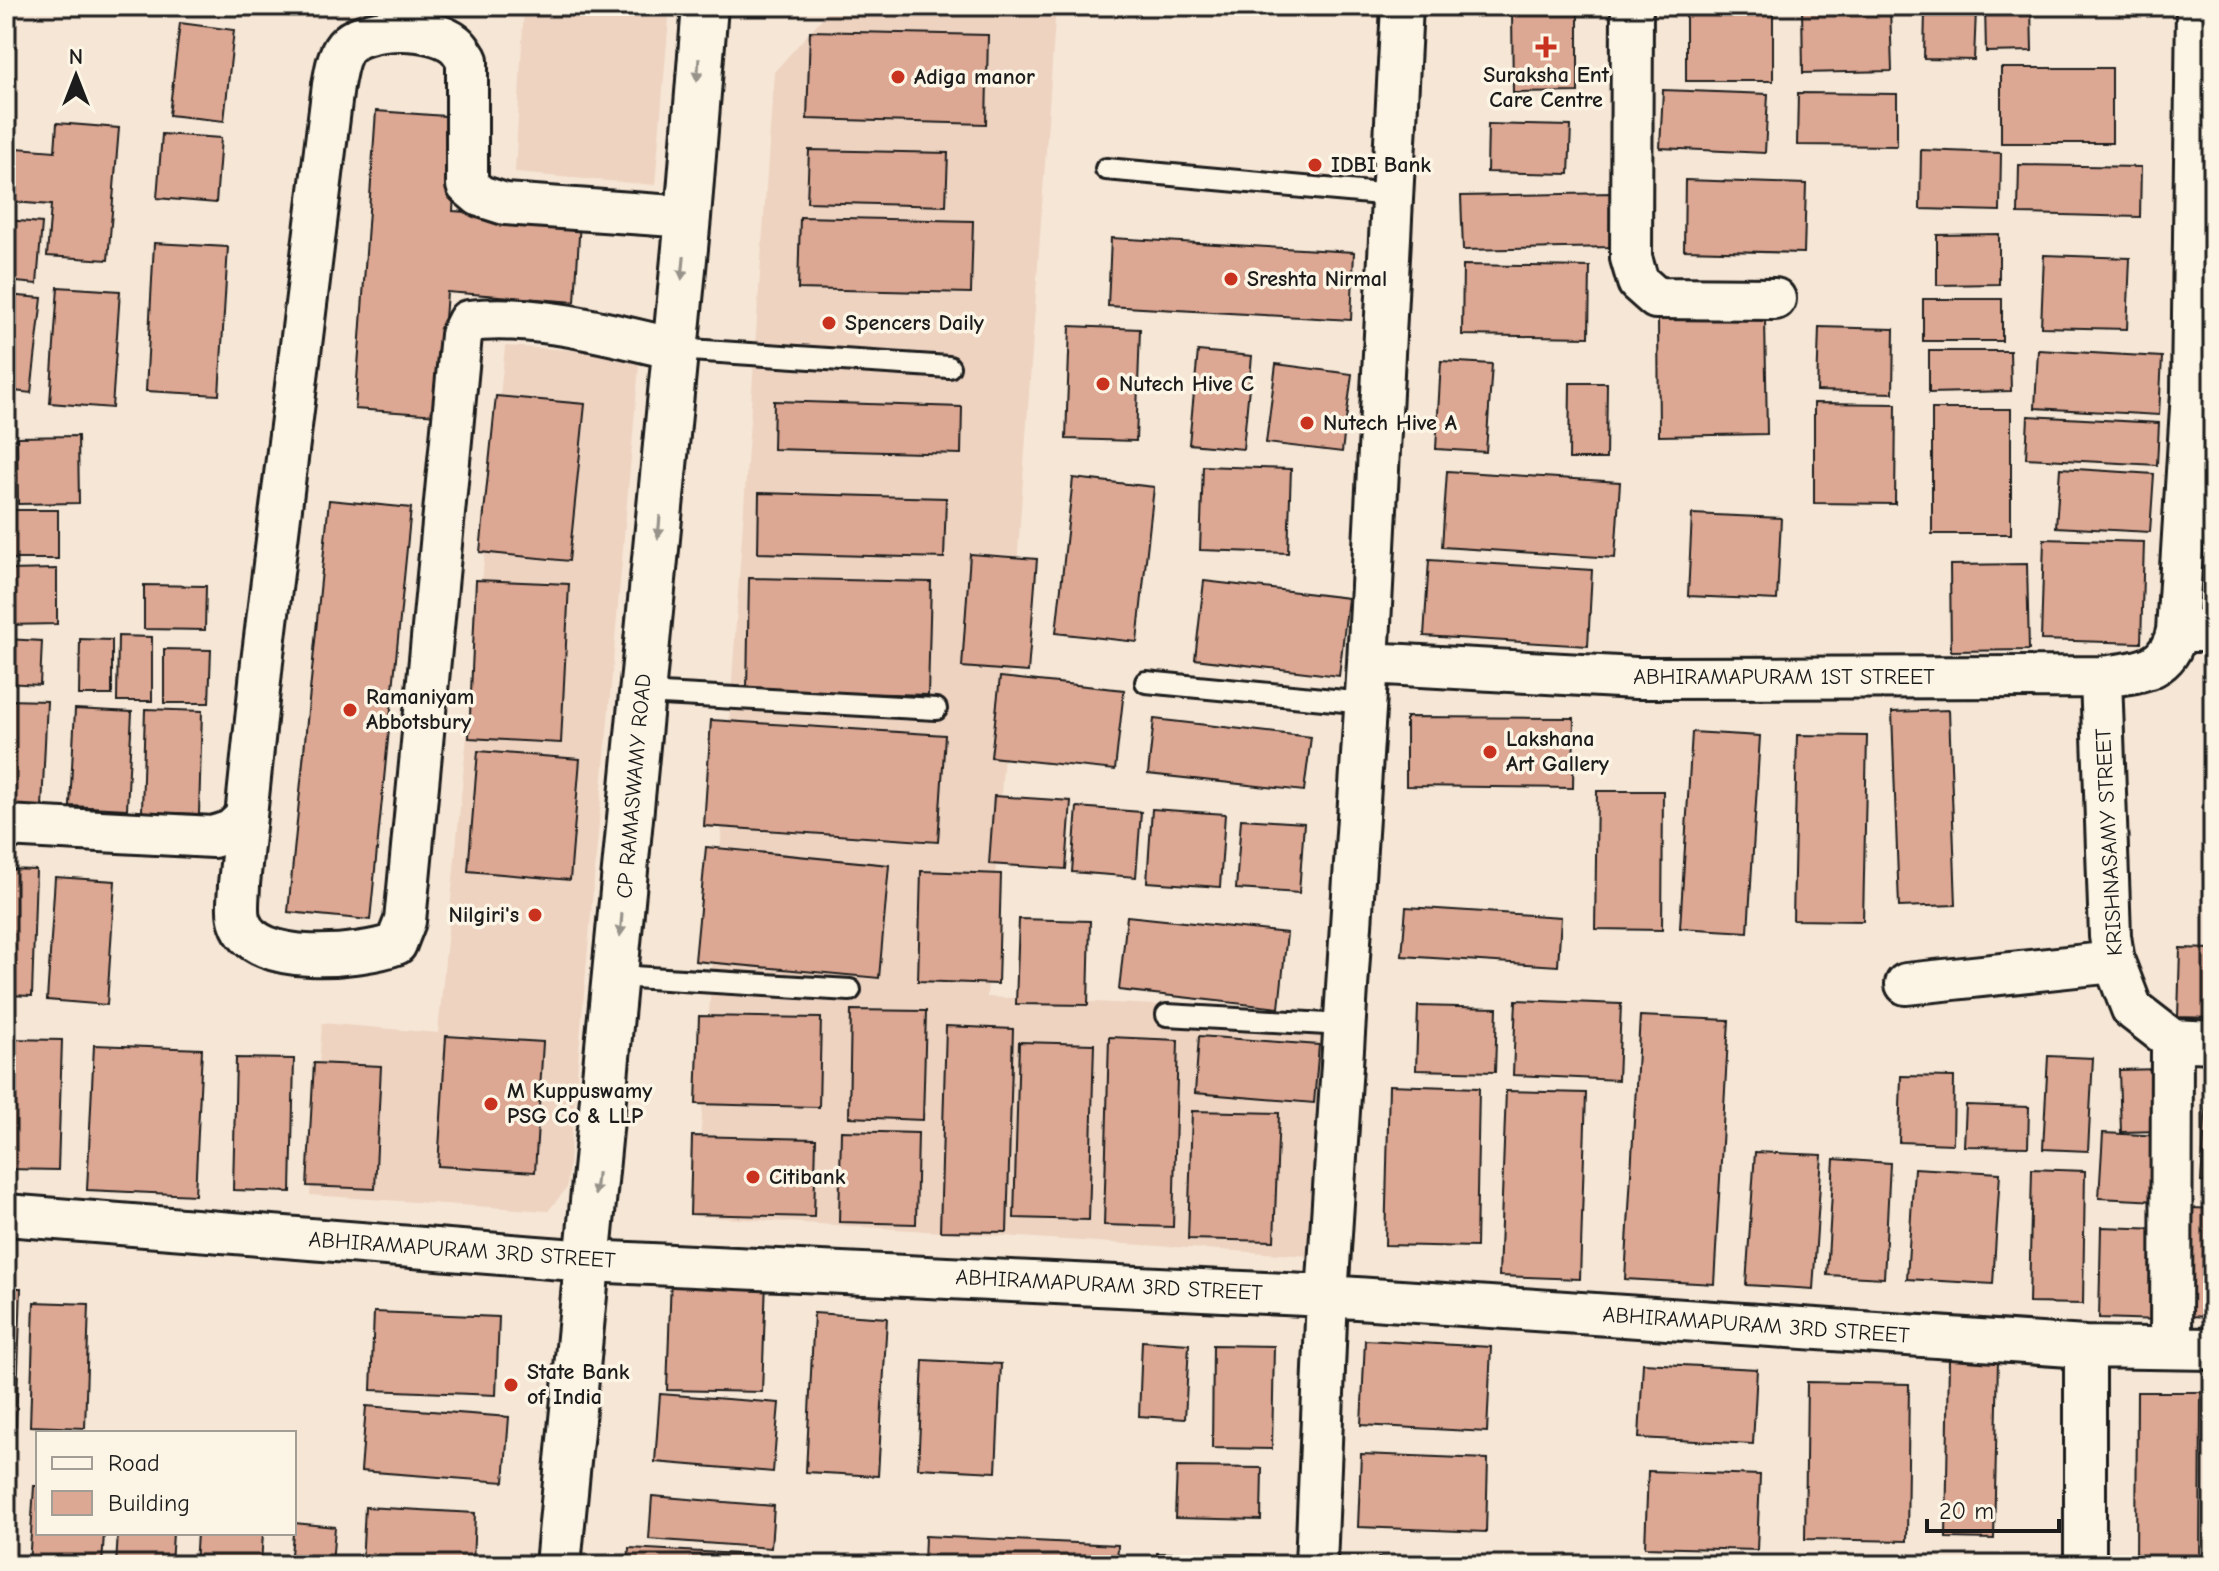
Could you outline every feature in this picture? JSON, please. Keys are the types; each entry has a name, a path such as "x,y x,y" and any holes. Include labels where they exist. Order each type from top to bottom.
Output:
{"main road":[{"name":"CP RAMASWAMY ROAD","path":"558,1565 688,217 705,6"}],"street":[{"path":"1316,1565 1327,1296 1368,663 1402,6"},
{"path":"1632,6 1631,258 1638,282 1656,298 1775,299"},
{"path":"2195,631 2202,392 2197,6"},
{"path":"675,349 591,330 488,319 468,321 461,335 405,921 396,944 369,954 278,952 251,940 239,921 246,817 297,377 333,85 340,54 364,34 383,30 421,33 455,44 467,60 467,185 480,196 505,204 688,217"},
{"name":"ABHIRAMAPURAM 1ST STREET","path":"1368,663 1636,678 2101,677 2143,671 2160,663 2195,631"},
{"name":"KRISHNASAMY STREET","path":"2101,677 2110,936 2114,962 2132,1009 2172,1040"},
{"path":"6,826 213,837 231,831 246,817"},
{"path":"1906,984 2114,962"},
{"path":"2171,1348 2172,1040 2213,1042"},
{"name":"ABHIRAMAPURAM 3RD STREET","path":"6,1215 588,1261 1327,1296 2085,1347 2213,1349"},
{"path":"2085,1347 2085,1565"}],"lane":[{"path":"1106,169 1392,195"},
{"path":"675,349 949,367"},
{"path":"1146,682 1365,703"},
{"path":"643,693 936,709"},
{"path":"616,976 850,990"},
{"path":"1167,1015 1344,1025"}],"shaded area":[{"path":"524,6 670,6 655,185 515,173"},
{"path":"833,6 1056,6 987,997 1332,1013 1311,1256 695,1216 774,72"},
{"path":"505,346 640,354 567,1188 548,1211 310,1195 322,1023 438,1033"}],"building":[{"path":"1686,6 1773,6 1773,81 1686,81"},
{"path":"1802,6 1890,6 1892,71 1803,73"},
{"path":"1985,6 2031,6 2032,51 1986,52"},
{"path":"1925,9 1976,10 1974,60 1924,59"},
{"path":"1578,10 1578,92 1513,93 1512,11"},
{"path":"180,23 234,30 224,121 169,115"},
{"name":"Adiga manor","path":"810,31 988,35 986,124 807,119"},
{"path":"2001,68 2112,68 2112,143 2001,143"},
{"path":"1663,90 1768,94 1765,153 1660,148"},
{"path":"1798,93 1897,94 1897,146 1797,145"},
{"path":"376,111 459,117 453,211 580,220 575,302 447,292 438,415 355,409"},
{"path":"57,123 119,128 108,260 47,256 51,205 13,202 17,148 55,151"},
{"path":"1488,124 1571,126 1569,174 1487,172"},
{"path":"162,134 221,138 216,203 157,198"},
{"path":"809,150 948,153 946,206 807,202"},
{"path":"1921,150 2001,153 2000,211 1920,209"},
{"path":"2019,165 2141,167 2140,217 2018,214"},
{"path":"1685,180 1806,184 1804,253 1684,250"},
{"path":"1611,193 1613,247 1463,250 1461,196"},
{"path":"800,217 973,221 971,293 798,289"},
{"path":"6,220 42,223 37,284 6,281"},
{"path":"1999,234 1999,284 1937,285 1937,235"},
{"name":"Sreshta Nirmal","path":"1111,238 1354,252 1351,320 1108,306"},
{"path":"154,243 228,247 219,395 146,391"},
{"path":"2044,255 2130,258 2127,329 2041,327"},
{"path":"1463,265 1590,267 1589,337 1462,335"},
{"path":"58,287 120,291 112,408 50,403"},
{"path":"6,295 42,298 31,393 6,390"},
{"path":"1923,299 2002,299 2002,341 1923,341"},
{"path":"1765,319 1767,434 1659,436 1658,320"},
{"name":"Nutech Hive C","path":"1070,326 1140,329 1136,441 1066,439"},
{"path":"1819,327 1894,329 1893,393 1817,391"},
{"path":"2038,350 2162,357 2159,415 2035,408"},
{"path":"1198,351 1252,356 1243,449 1189,444"},
{"path":"1929,351 2010,351 2011,391 1929,393"},
{"path":"1441,361 1492,364 1486,452 1436,449"},
{"name":"Nutech Hive A","path":"1276,364 1352,374 1342,452 1266,443"},
{"path":"1570,383 1607,383 1606,459 1569,459"},
{"path":"496,396 585,404 569,561 480,552"},
{"path":"774,401 962,407 961,454 773,449"},
{"path":"1814,403 1896,404 1895,504 1814,503"},
{"path":"1932,409 2011,409 2011,534 1932,534"},
{"path":"2028,416 2159,423 2157,465 2026,458"},
{"path":"78,436 79,503 18,504 17,437"},
{"path":"1203,466 1291,469 1288,553 1200,550"},
{"path":"2060,468 2154,474 2150,532 2056,527"},
{"path":"1447,471 1620,482 1615,558 1442,547"},
{"path":"1073,478 1154,487 1137,642 1056,633"},
{"path":"759,493 946,498 944,558 758,553"},
{"name":"Ramaniyam Abbotsbury","path":"329,500 411,508 370,920 288,912"},
{"path":"6,510 58,510 58,559 6,559"},
{"path":"1692,514 1781,518 1777,600 1688,596"},
{"path":"2044,539 2144,542 2141,643 2041,640"},
{"path":"970,554 1037,559 1028,672 962,667"},
{"path":"1429,560 1592,570 1588,646 1424,636"},
{"path":"2027,564 2029,650 1951,651 1950,565"},
{"path":"57,569 57,624 6,625 6,570"},
{"path":"749,578 931,582 928,695 747,690"},
{"path":"476,580 569,584 561,743 469,738"},
{"path":"1204,581 1348,598 1339,676 1195,659"},
{"path":"144,585 206,586 205,630 144,629"},
{"path":"118,636 152,637 152,701 117,701"},
{"path":"6,639 42,641 40,685 6,683"},
{"path":"80,639 112,640 112,695 79,695"},
{"path":"164,649 211,650 209,703 164,703"},
{"path":"1000,677 1124,690 1115,770 991,757"},
{"path":"6,700 47,701 42,807 6,805"},
{"path":"75,709 132,712 127,809 70,806"},
{"path":"145,709 202,711 199,814 142,812"},
{"path":"1949,710 1956,905 1899,907 1892,712"},
{"name":"Lakshana Art Gallery","path":"1406,717 1574,718 1573,788 1406,786"},
{"path":"1154,719 1311,737 1304,791 1148,774"},
{"path":"711,720 945,735 938,842 704,826"},
{"path":"1692,732 1760,736 1748,932 1680,928"},
{"path":"1797,735 1867,736 1863,921 1793,920"},
{"path":"478,751 580,759 570,880 468,871"},
{"path":"1597,791 1663,791 1662,930 1595,929"},
{"path":"994,796 1071,801 1066,869 989,864"},
{"path":"1077,807 1141,812 1136,877 1072,872"},
{"path":"1152,809 1225,814 1220,887 1147,882"},
{"path":"1241,819 1304,823 1299,893 1236,889"},
{"path":"706,847 889,865 879,978 695,961"},
{"path":"6,869 36,870 32,996 6,995"},
{"path":"921,871 1001,874 998,984 918,981"},
{"path":"55,877 115,881 107,1005 47,1000"},
{"path":"1406,907 1561,917 1558,966 1402,956"},
{"path":"1127,916 1287,933 1279,1008 1119,990"},
{"path":"1019,919 1090,921 1088,1005 1016,1004"},
{"path":"2180,948 2213,949 2213,1018 2178,1017"},
{"path":"1516,1000 1621,1004 1618,1080 1513,1075"},
{"path":"1418,1006 1497,1008 1495,1072 1416,1070"},
{"path":"851,1010 926,1011 923,1120 849,1117"},
{"path":"699,1016 821,1018 819,1107 696,1104"},
{"path":"1640,1016 1729,1020 1714,1284 1625,1279"},
{"path":"946,1026 1013,1029 1007,1232 940,1231"},
{"name":"M Kuppuswamy PSG Co & LLP","path":"446,1036 543,1042 535,1172 438,1166"},
{"path":"1199,1036 1319,1045 1314,1103 1195,1093"},
{"path":"1109,1037 1178,1040 1173,1227 1104,1225"},
{"path":"6,1039 62,1040 58,1170 6,1169"},
{"path":"1019,1042 1094,1044 1089,1220 1014,1218"},
{"path":"94,1045 202,1049 195,1195 87,1190"},
{"path":"2048,1056 2093,1058 2088,1151 2043,1149"},
{"path":"236,1058 294,1059 291,1192 233,1190"},
{"path":"314,1063 381,1066 375,1189 307,1186"},
{"path":"2160,1069 2161,1131 2121,1132 2119,1070"},
{"path":"2208,1071 2213,1071 2213,1183 2201,1182"},
{"path":"1901,1076 1954,1077 1953,1144 1899,1142"},
{"path":"1389,1085 1479,1088 1476,1247 1385,1245"},
{"path":"1506,1091 1586,1093 1580,1279 1499,1276"},
{"path":"1966,1105 2029,1107 2028,1147 1964,1146"},
{"path":"1192,1111 1279,1113 1274,1241 1188,1239"},
{"path":"841,1131 918,1133 916,1224 839,1222"},
{"path":"2103,1133 2162,1136 2158,1201 2099,1198"},
{"name":"Citibank","path":"692,1136 816,1139 814,1217 690,1214"},
{"path":"1755,1152 1822,1155 1813,1289 1746,1285"},
{"path":"1834,1159 1890,1163 1884,1278 1827,1275"},
{"path":"1914,1168 2000,1173 1993,1284 1907,1279"},
{"path":"2032,1169 2085,1171 2083,1304 2029,1303"},
{"path":"2193,1208 2213,1209 2213,1317 2188,1316"},
{"path":"2101,1227 2163,1229 2160,1320 2099,1318"},
{"path":"671,1277 766,1280 762,1392 667,1390"},
{"path":"6,1288 21,1288 16,1426 6,1426"},
{"path":"34,1302 89,1304 85,1428 30,1426"},
{"path":"374,1312 499,1317 496,1395 371,1390"},
{"path":"814,1313 887,1318 878,1476 806,1472"},
{"path":"1365,1340 1491,1347 1487,1432 1361,1425"},
{"path":"1142,1341 1189,1344 1185,1419 1139,1416"},
{"path":"1213,1345 1274,1346 1272,1449 1212,1448"},
{"path":"1949,1359 1998,1360 1994,1539 1946,1538"},
{"path":"923,1360 1001,1364 996,1472 918,1468"},
{"path":"1643,1363 1757,1369 1753,1444 1639,1438"},
{"path":"1807,1382 1909,1384 1907,1541 1805,1539"},
{"path":"2137,1392 2201,1392 2200,1565 2136,1565"},
{"path":"660,1394 779,1403 773,1472 655,1462"},
{"path":"366,1406 509,1417 504,1482 361,1471"},
{"path":"1361,1454 1488,1459 1486,1532 1358,1527"},
{"path":"1177,1467 1262,1468 1261,1520 1175,1518"},
{"path":"1648,1471 1760,1475 1757,1550 1645,1547"},
{"path":"34,1486 36,1535 104,1535 102,1565 29,1565"},
{"path":"652,1496 774,1506 771,1548 649,1539"},
{"path":"365,1507 475,1513 473,1565 362,1565"},
{"path":"296,1523 335,1527 332,1565 290,1565"},
{"path":"118,1535 173,1535 171,1565 116,1565"},
{"path":"197,1535 263,1535 261,1565 195,1565"},
{"path":"925,1536 1118,1545 1117,1565 924,1565"},
{"path":"629,1548 757,1555 757,1565 628,1565"},
{"path":"1157,1553 1260,1555 1260,1565 1157,1565"},
{"path":"1378,1558 1456,1561 1456,1565 1378,1565"}],"place":[{"name":"Suraksha Ent Care Centre","path":"1546,47"},
{"name":"Adiga manor","path":"898,77"},
{"name":"IDBI Bank","path":"1315,165"},
{"name":"Sreshta Nirmal","path":"1231,279"},
{"name":"Spencers Daily","path":"829,323"},
{"name":"Nutech Hive C","path":"1103,384"},
{"name":"Nutech Hive A","path":"1307,423"},
{"name":"Ramaniyam Abbotsbury","path":"350,710"},
{"name":"Lakshana Art Gallery","path":"1490,752"},
{"name":"Nilgiri's","path":"535,915"},
{"name":"M Kuppuswamy PSG Co & LLP","path":"491,1104"},
{"name":"Citibank","path":"753,1177"},
{"name":"State Bank of India","path":"511,1385"}]}
